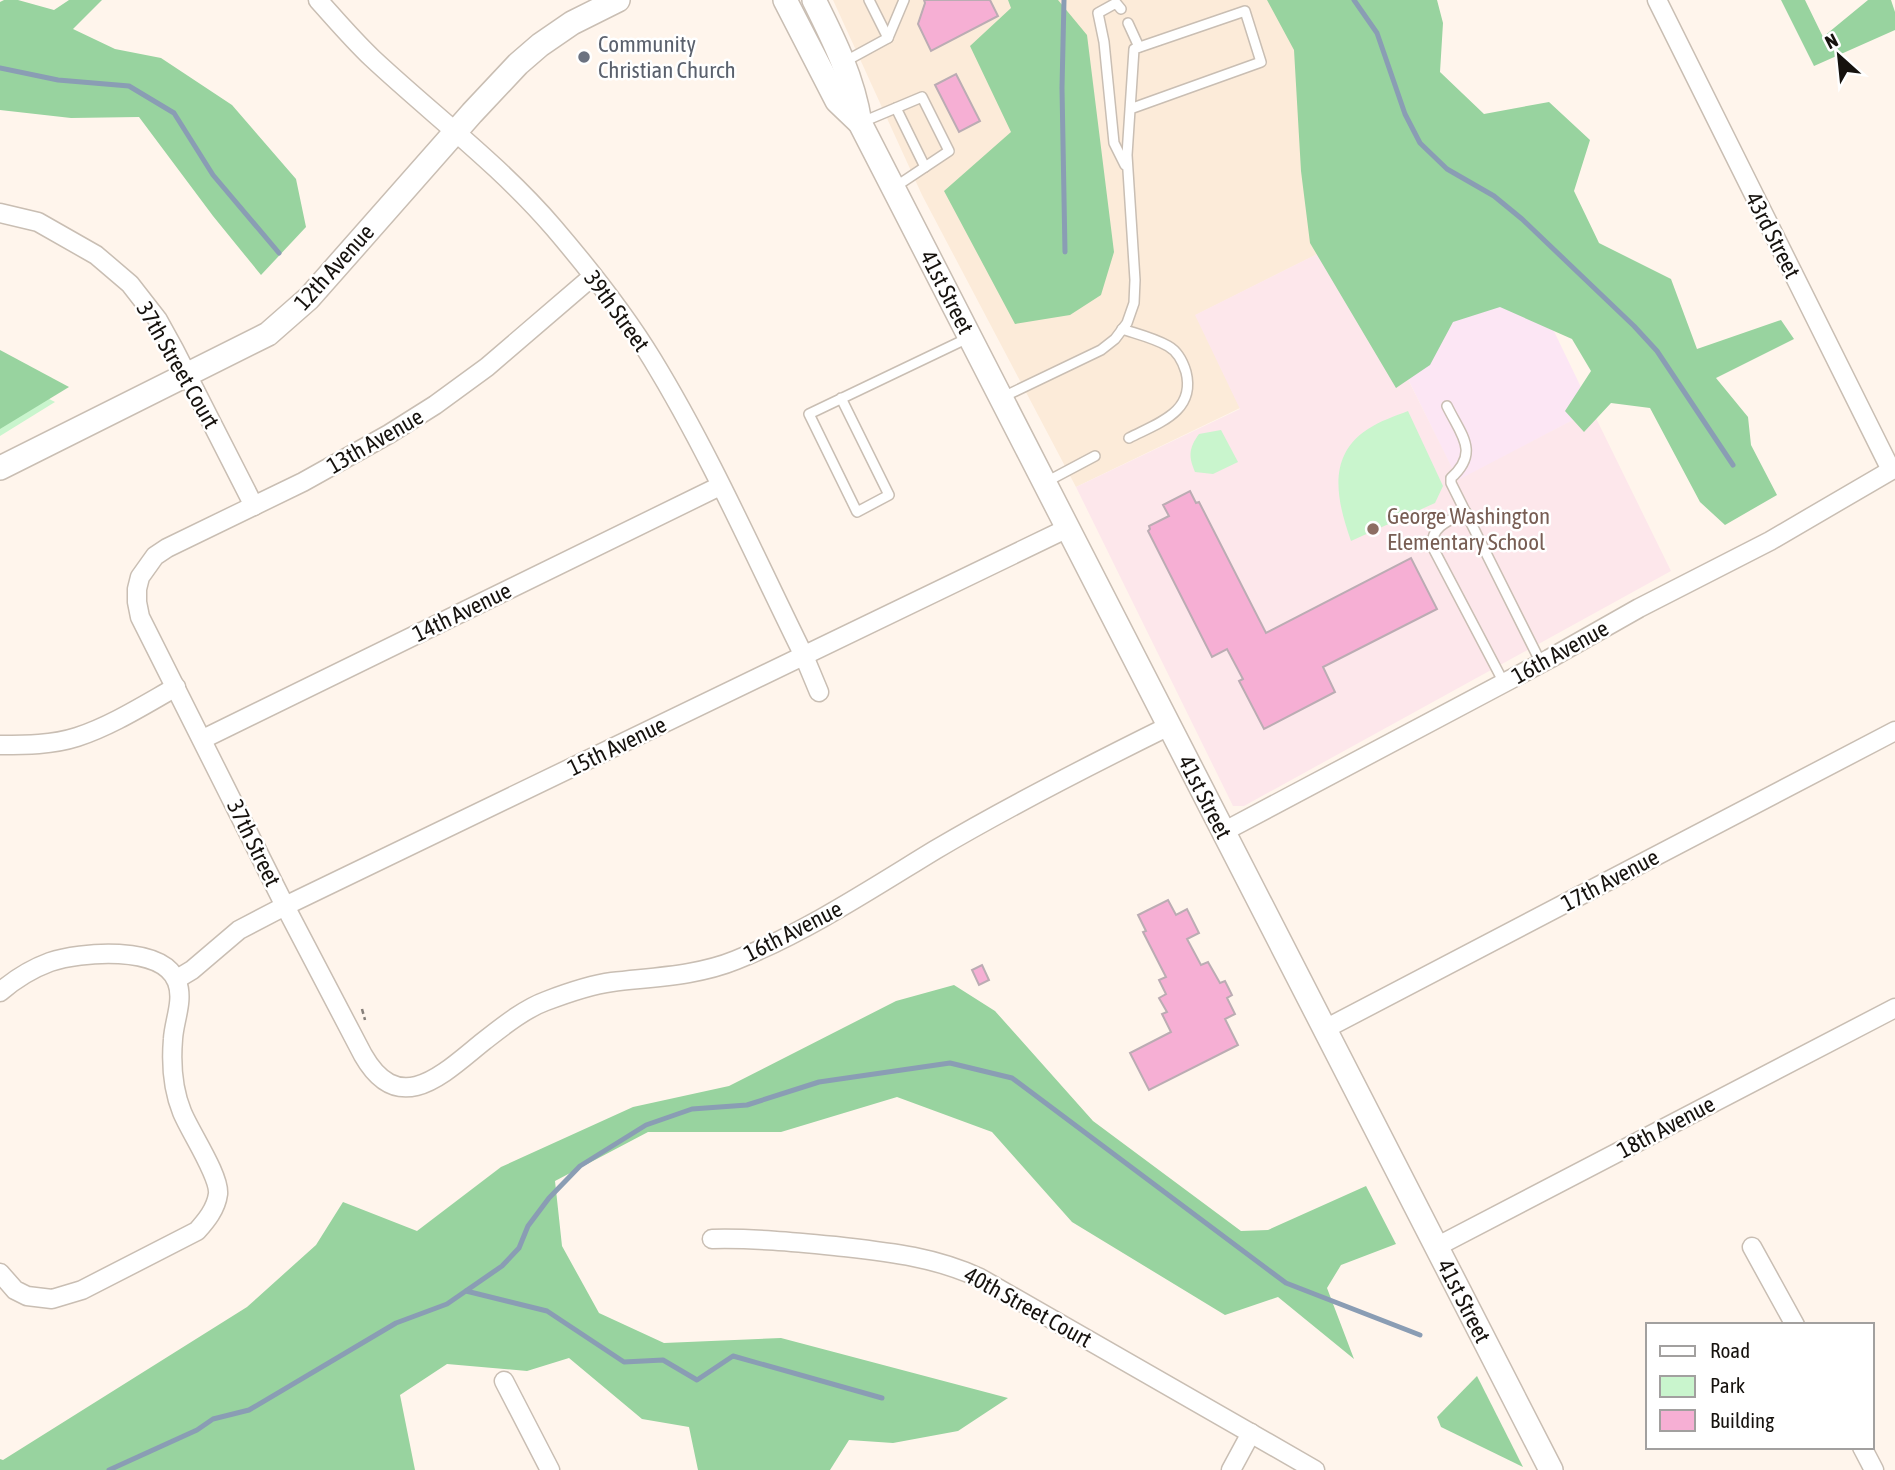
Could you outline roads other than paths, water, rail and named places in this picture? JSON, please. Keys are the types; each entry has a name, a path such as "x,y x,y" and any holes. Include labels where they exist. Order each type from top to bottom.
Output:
{"street":[{"name":"39th Street","path":"318,0 371,57 523,194 593,276 651,357 685,415 804,656 819,692"},
{"name":"12th Avenue","path":"0,468 268,334 318,289 456,131 526,58 594,5 618,0"},
{"name":"41st Street","path":"785,0 837,101 860,123 894,188 1551,1470"},
{"name":"41st Street","path":"814,0 844,62 856,95 860,123"},
{"name":"43rd Street","path":"1657,0 1893,469"},
{"name":"37th Street Court","path":"0,212 38,222 96,255 130,284 147,306 188,375 254,506"},
{"name":"13th Avenue","path":"141,577 155,556 167,548 353,455 435,405 487,366 593,276"},
{"name":"16th Avenue","path":"1223,832 1639,608 1770,541 1893,469"},
{"name":"14th Avenue","path":"203,739 720,486"},
{"name":"15th Avenue","path":"177,979 192,970 239,930 285,906 1068,528"},
{"name":"37th Street","path":"141,577 137,602 140,617 285,906 370,1068 388,1082 404,1086"},
{"path":"0,745 38,744 75,738 176,687"},
{"name":"16th Avenue","path":"404,1086 429,1083 439,1077 502,1027 541,1003 583,988 690,973 759,951 850,902 1056,782 1169,726"},
{"name":"17th Avenue","path":"1325,1029 1895,731"},
{"path":"0,992 28,971 70,956 115,953 144,958 170,970 177,979 180,990 173,1039 174,1086 183,1114 215,1178 218,1193 208,1219 197,1231 82,1290 52,1299 26,1296 15,1290 0,1273"},
{"name":"18th Avenue","path":"1436,1247 1895,1007"},
{"name":"40th Street Court","path":"712,1239 776,1240 907,1254 956,1267 980,1278 1315,1470"},
{"path":"1752,1247 1794,1323"},
{"path":"504,1381 550,1470"},
{"path":"1231,1470 1251,1433"},
{"path":"1863,1449 1874,1470"}],"lane":[{"path":"869,0 888,38"},
{"path":"844,62 888,38 904,0"},
{"path":"1121,9 1116,3 1098,13 1104,42 1114,143 1128,169"},
{"path":"1001,398 1101,350 1115,339 1134,303 1128,169 1130,109 1134,49 1245,11 1261,62 1130,109"},
{"path":"1128,23 1139,47"},
{"path":"860,123 922,97 934,129 949,151 894,188"},
{"path":"896,108 925,167"},
{"path":"1122,329 1171,347 1183,362 1188,381 1188,394 1182,405 1165,420 1129,438"},
{"path":"841,398 889,495 857,512 808,414 841,398 970,337"},
{"path":"1447,406 1467,447 1467,457 1462,468 1451,478 1541,663"},
{"path":"1045,482 1095,456"},
{"path":"1466,512 1436,529 1432,546 1504,683"}],"waterway":[{"path":"1064,0 1062,88 1065,252"},
{"path":"1354,0 1377,33 1405,114 1420,143 1447,169 1494,196 1522,219 1634,326 1657,351 1733,465"},
{"path":"0,68 58,80 129,86 174,113 213,175 279,253"},
{"path":"109,1470 197,1430 213,1419 249,1410 396,1323 447,1304 502,1266 519,1248 528,1226 549,1198 580,1166 646,1125 692,1109 747,1105 819,1082 950,1063 1012,1078 1286,1283 1420,1335"},
{"path":"466,1291 547,1311 624,1362 663,1360 697,1380 733,1356 882,1398"}],"place":[{"name":"Community Christian Church","path":"584,57"},
{"name":"George Washington Elementary School","path":"1373,529"}]}
